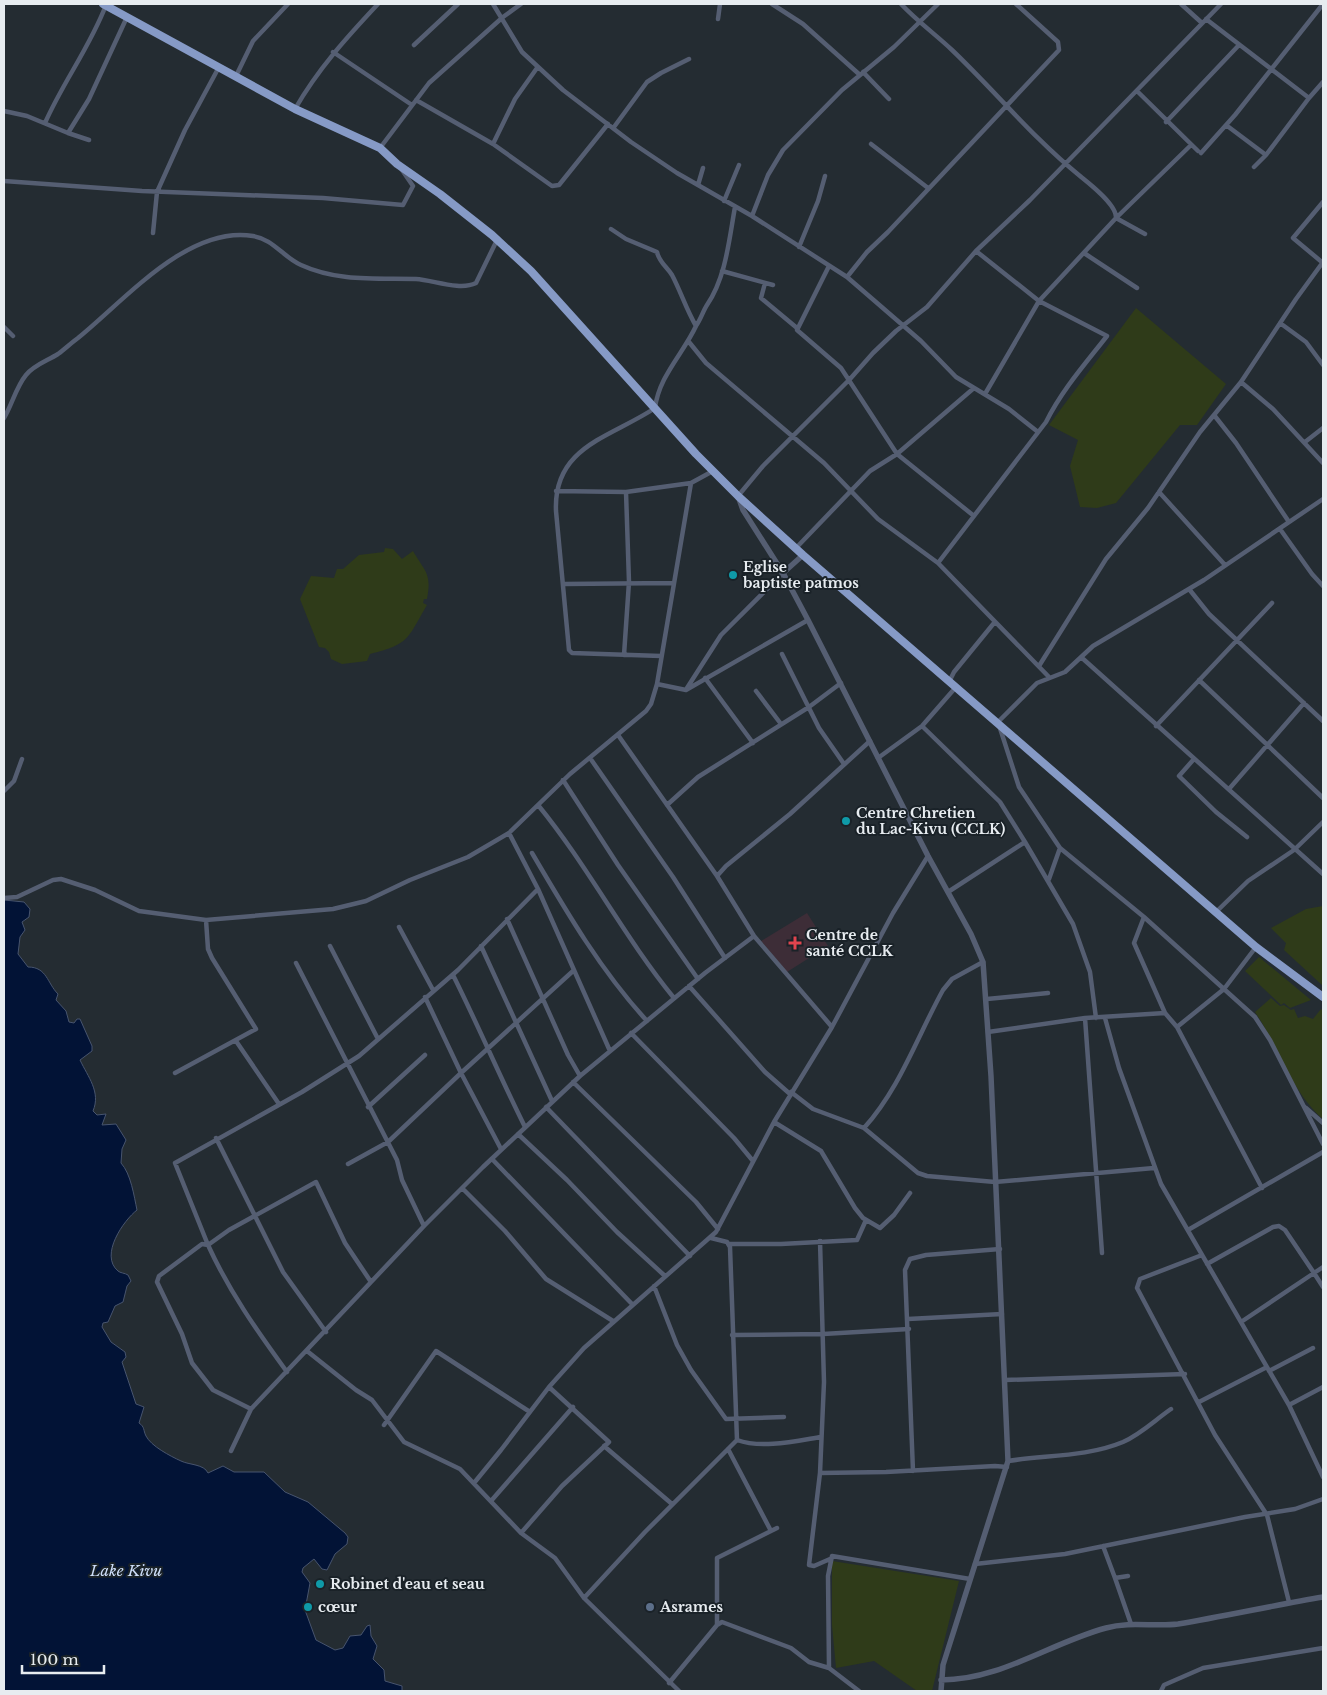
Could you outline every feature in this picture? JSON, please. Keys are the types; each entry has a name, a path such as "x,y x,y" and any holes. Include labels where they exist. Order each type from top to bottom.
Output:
{"highway":[{"path":"105,4 295,108 380,148 397,164 440,194 498,240 547,287 655,408 738,496 803,555 1256,947 1323,997"}],"street":[{"path":"45,123 58,94 95,35 105,4"},
{"path":"236,76 253,41 288,4"},
{"path":"295,108 333,52 378,4"},
{"path":"414,45 458,4"},
{"path":"493,4 503,16 522,52 537,68 608,124 631,142 698,185 752,216 847,277 921,341 956,377 1038,432"},
{"path":"380,148 429,83 503,16 521,4"},
{"path":"718,19 720,4"},
{"path":"772,4 803,24 889,99"},
{"path":"901,4 919,23 952,50 1007,107 1114,208 1116,218 1145,234"},
{"path":"752,216 768,175 783,150 832,100 894,47 938,4"},
{"path":"847,277 867,252 1007,107 1059,50 1058,42 1016,4"},
{"path":"1181,4 1309,98"},
{"path":"941,1691 943,1666 1007,1464 1000,1249 995,1182 987,999 983,962 971,934 928,856 808,620 783,573 742,510 738,496 792,436 850,379 873,353 927,307 976,251 1030,200 1222,4"},
{"path":"1136,92 1199,152 1226,125 1323,4"},
{"path":"68,133 89,99 127,17"},
{"path":"1166,122 1239,45"},
{"path":"333,52 412,105"},
{"path":"614,127 647,82 689,59"},
{"path":"153,233 157,192 185,130 219,67"},
{"path":"493,144 515,99 537,68"},
{"path":"1254,167 1266,156 1323,82"},
{"path":"416,100 493,144 552,186 556,186 608,124"},
{"path":"4,111 28,116 89,140"},
{"path":"1226,125 1266,156"},
{"path":"871,144 928,188"},
{"path":"984,394 1039,301 1116,218 1191,145"},
{"path":"4,181 157,192 323,198 403,205 413,186 397,164"},
{"path":"724,201 740,165"},
{"path":"698,185 702,168"},
{"path":"799,246 818,201 826,176"},
{"path":"1039,666 1106,559 1159,492 1241,382 1323,262 1293,238 1323,202"},
{"path":"662,656 570,653 556,491 561,477 576,454 607,433 636,421 655,408 660,385 689,342 706,306 714,297 722,271 735,207"},
{"path":"611,229 626,239 657,252 672,276 686,310 696,326"},
{"path":"4,418 21,381 30,370 58,354 172,260 222,236 254,236 267,240 300,265 342,276 369,280 416,279 464,285 476,282 498,240"},
{"path":"938,563 1038,432 1078,372 1107,336 1039,301 976,251"},
{"path":"1084,253 1137,288"},
{"path":"797,328 828,266"},
{"path":"722,271 774,285"},
{"path":"766,283 761,298 838,365 850,379 896,454 974,516"},
{"path":"1280,323 1306,342 1323,365"},
{"path":"4,327 13,336"},
{"path":"689,342 706,363 792,436 878,518 938,563 1048,676"},
{"path":"1241,382 1273,409 1306,442 1323,463"},
{"path":"796,548 870,471 896,454 974,388"},
{"path":"1214,416 1236,443 1290,522"},
{"path":"1306,442 1323,428"},
{"path":"556,491 626,492 691,483 713,470"},
{"path":"4,898 17,897 45,883 62,879 95,890 139,911 206,920 333,910 366,901 410,880 468,857 509,833 563,780 646,711 651,704 657,684 673,583 688,511 691,483"},
{"path":"624,655 629,582 626,492"},
{"path":"1159,492 1225,565"},
{"path":"1323,499 1189,589 1094,646 1065,672 1048,676 1037,683 998,722 1019,787 1060,848 1144,917 1255,1017 1270,1040 1323,1144"},
{"path":"1280,528 1312,574 1323,586"},
{"path":"686,690 721,635 803,555"},
{"path":"564,584 673,583"},
{"path":"1189,589 1209,614 1323,721"},
{"path":"1156,726 1272,603"},
{"path":"657,684 686,690 808,620"},
{"path":"949,682 954,672 994,622"},
{"path":"782,654 819,728 844,764"},
{"path":"1081,657 1323,874"},
{"path":"705,678 753,743"},
{"path":"1199,680 1323,798"},
{"path":"666,805 698,777 809,707 841,683"},
{"path":"878,758 922,726 956,687"},
{"path":"756,691 781,724"},
{"path":"1228,789 1304,703"},
{"path":"922,726 1000,802 1049,881 1073,924 1090,972 1096,1018"},
{"path":"618,735 717,876 754,936 832,1027"},
{"path":"717,876 726,866 790,814 870,741"},
{"path":"590,758 673,877 725,958"},
{"path":"4,791 14,781 22,759"},
{"path":"1194,759 1179,776 1216,812 1247,838"},
{"path":"563,780 618,865 698,979"},
{"path":"538,805 562,835 606,904 617,916 629,939 674,998"},
{"path":"1216,912 1248,881 1294,850 1323,822"},
{"path":"509,833 538,890 610,1051"},
{"path":"948,892 1025,842"},
{"path":"1049,881 1049,874 1060,848"},
{"path":"532,853 564,908 607,972 647,1020"},
{"path":"474,1483 549,1387 584,1348 632,1304 711,1238 718,1229 790,1093 832,1027 893,913 928,856"},
{"path":"287,1372 244,1313 223,1277 175,1162 348,1064 453,975 538,890"},
{"path":"1144,917 1134,943 1150,975 1165,1013 1177,1026 1262,1188"},
{"path":"507,919 543,996 568,1056 580,1076"},
{"path":"175,1074 254,1031 255,1026 208,949 206,920"},
{"path":"399,927 433,990"},
{"path":"231,1451 251,1410 424,1226 501,1149 573,1082 631,1033 754,936"},
{"path":"330,946 378,1039"},
{"path":"481,946 552,1101"},
{"path":"1177,1026 1224,989 1256,947"},
{"path":"864,1128 879,1112 902,1075 943,990 952,979 983,962"},
{"path":"296,963 397,1160 402,1180 424,1226"},
{"path":"348,1164 388,1142 543,996 573,971"},
{"path":"453,975 501,1080 525,1127"},
{"path":"689,986 765,1072 790,1093 813,1109 864,1128 923,1175 995,1182 1154,1168"},
{"path":"987,999 1048,993"},
{"path":"425,997 461,1073 501,1149"},
{"path":"988,1032 1085,1018 1165,1013"},
{"path":"1085,1018 1098,1173 1102,1253"},
{"path":"1105,1018 1119,1068 1154,1168 1289,1405 1323,1477"},
{"path":"631,1033 734,1138 753,1161"},
{"path":"236,1041 279,1104"},
{"path":"368,1106 425,1055"},
{"path":"573,1082 696,1202 718,1229"},
{"path":"1303,1106 1323,1123"},
{"path":"546,1107 690,1256"},
{"path":"774,1122 821,1151 846,1194 866,1220 880,1228 894,1215 910,1193"},
{"path":"518,1134 580,1193 617,1232 665,1276"},
{"path":"216,1138 287,1280 326,1332"},
{"path":"1188,1230 1323,1152"},
{"path":"492,1159 632,1304"},
{"path":"251,1410 213,1390 192,1363 182,1334 157,1282 159,1276 202,1244 208,1244 255,1215 316,1182 345,1243 371,1282"},
{"path":"462,1188 505,1231 546,1279 613,1321"},
{"path":"711,1238 729,1244 781,1244 857,1240 866,1220"},
{"path":"1207,1264 1279,1226 1285,1230 1323,1287"},
{"path":"820,1241 822,1334 820,1473 809,1565 814,1566 830,1559 833,1555 970,1580"},
{"path":"584,1598 614,1563 737,1440 729,1244"},
{"path":"914,1471 905,1270 910,1259 926,1255 1000,1249"},
{"path":"1202,1255 1140,1279 1137,1283 1147,1307 1185,1374 1215,1435 1268,1515 1289,1602"},
{"path":"1241,1322 1323,1267"},
{"path":"654,1286 678,1345 691,1370 726,1419 736,1420 784,1416"},
{"path":"908,1319 1002,1314"},
{"path":"732,1335 822,1334 908,1329"},
{"path":"1199,1402 1313,1348"},
{"path":"307,1351 356,1390 372,1400 386,1423 404,1442 452,1464 474,1483 522,1533 555,1558 584,1598 668,1683 679,1691"},
{"path":"386,1423 436,1351 530,1412"},
{"path":"1005,1380 1185,1374"},
{"path":"522,1533 562,1486 609,1442 549,1387"},
{"path":"1289,1405 1323,1387"},
{"path":"491,1501 573,1407"},
{"path":"820,1473 914,1471 1007,1464 1088,1452 1108,1448 1138,1434 1171,1409"},
{"path":"737,1440 743,1442 778,1442 821,1437"},
{"path":"604,1446 672,1504"},
{"path":"728,1449 771,1531"},
{"path":"975,1564 1065,1554 1245,1517 1268,1515 1323,1499"},
{"path":"717,1625 717,1558 776,1528"},
{"path":"1103,1546 1131,1624"},
{"path":"829,1668 830,1559"},
{"path":"1115,1578 1128,1576"},
{"path":"941,1680 964,1680 988,1674 1106,1628 1131,1624 1179,1623 1323,1597"},
{"path":"668,1683 717,1625 722,1622 791,1648 808,1662 829,1668 859,1691"},
{"path":"1161,1691 1164,1685 1203,1668 1323,1648"}],"shaded area":[{"name":"Centre de santé CCLK","path":"807,913 828,946 787,972 761,941"}],"green space":[{"path":"1136,308 1226,384 1197,425 1180,425 1116,503 1097,508 1080,507 1070,466 1078,440 1049,425"},
{"path":"385,548 393,549 402,559 413,551 428,578 427,599 424,599 423,603 427,605 411,633 400,643 370,654 367,661 342,664 331,659 329,652 325,648 319,647 300,599 311,576 334,578 337,569 343,569 359,555 384,552"},
{"path":"1323,906 1323,986 1284,950 1286,943 1271,928 1306,909"},
{"path":"1259,957 1311,1000 1290,1008 1284,1003 1281,1005 1245,971"},
{"path":"1271,998 1280,1006 1284,1005 1291,1010 1294,1009 1298,1018 1305,1016 1313,1019 1321,1009 1323,1011 1323,1119 1302,1095 1255,1012"},
{"path":"832,1561 959,1581 932,1691 917,1691 874,1661 836,1668 832,1625"}],"water":[{"name":"Lake Kivu","path":"4,900 24,902 30,909 29,917 22,922 25,930 20,937 18,954 28,967 39,970 46,976 58,994 56,1000 66,1011 69,1022 74,1023 77,1019 80,1019 92,1046 92,1051 80,1060 95,1091 93,1111 97,1115 106,1114 102,1125 116,1124 126,1140 122,1149 121,1163 130,1179 137,1210 120,1229 112,1247 111,1256 113,1264 118,1271 128,1275 131,1281 127,1286 123,1302 115,1306 108,1322 103,1323 102,1327 111,1342 125,1352 126,1357 122,1362 136,1404 144,1407 139,1423 143,1427 148,1440 156,1447 181,1461 200,1466 208,1473 223,1466 234,1472 264,1472 285,1492 308,1502 345,1533 348,1537 347,1544 335,1554 327,1570 322,1569 314,1559 303,1568 302,1572 310,1583 305,1610 316,1640 335,1650 343,1648 350,1636 361,1635 367,1626 370,1625 371,1636 377,1646 373,1659 384,1670 385,1681 402,1686 402,1691 4,1691"}],"place":[{"name":"Eglise baptiste patmos","path":"733,575"},
{"name":"Centre Chretien du Lac-Kivu (CCLK)","path":"846,821"},
{"name":"Centre de santé CCLK","path":"795,943"},
{"name":"Robinet d'eau et seau","path":"320,1584"},
{"name":"cœur","path":"308,1607"},
{"name":"Asrames","path":"650,1607"}]}
